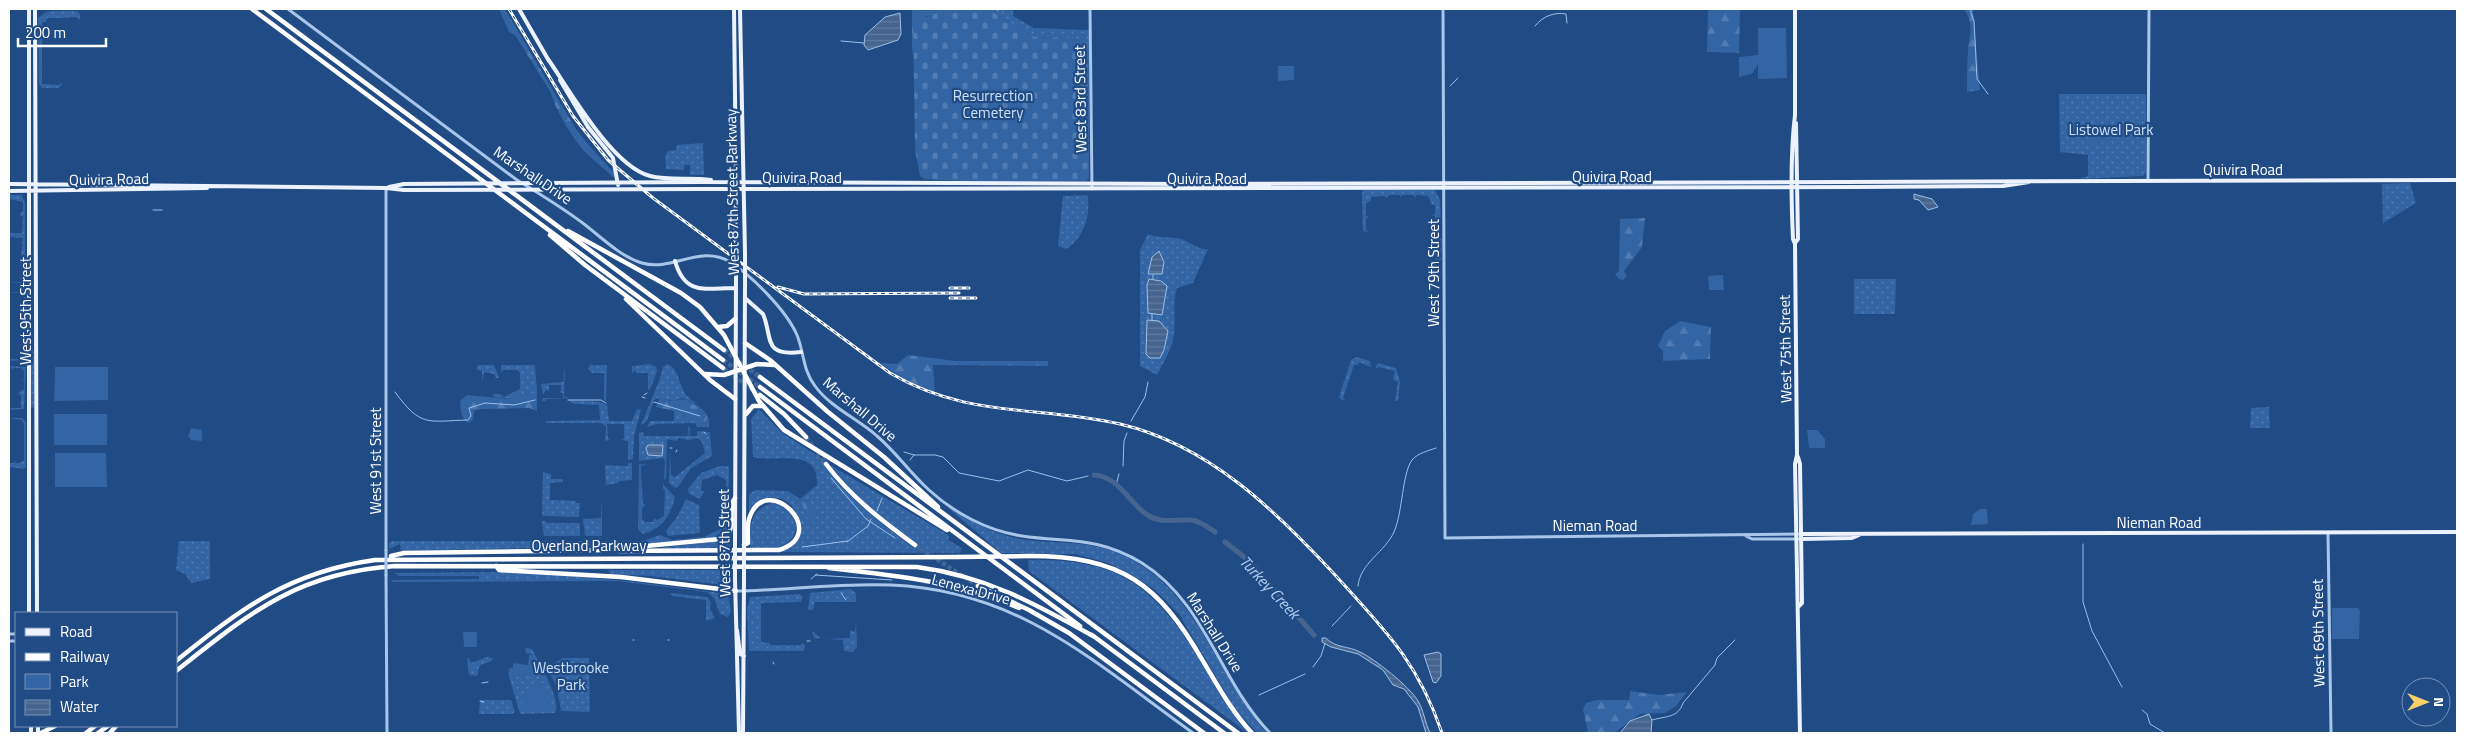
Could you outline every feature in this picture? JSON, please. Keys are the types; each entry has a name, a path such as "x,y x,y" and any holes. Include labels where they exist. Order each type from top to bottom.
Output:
{"highway":[{"path":"252,9 723,360"},
{"path":"266,9 724,350"},
{"path":"520,208 607,281 724,368"},
{"path":"552,222 682,293 700,307 718,327 744,368 762,406 777,424 796,438 920,515 964,539"},
{"path":"607,281 735,400"},
{"path":"718,327 727,326 735,319"},
{"path":"745,343 884,457 955,522"},
{"path":"705,374 724,376 757,364 774,365"},
{"path":"760,377 1238,733"},
{"path":"760,388 1224,733"},
{"path":"760,395 784,414 806,437"},
{"path":"746,414 753,406 762,406"},
{"path":"826,464 862,505 915,545"},
{"path":"602,550 725,538 730,530 731,503 735,498"},
{"path":"376,560 404,553 779,550 789,545 796,536 798,525 791,508 781,502 770,501 759,506 749,519 748,543 744,545"},
{"name":"Overland Parkway","path":"178,659 232,616 285,584 330,569 376,560 1070,557 1097,563 1124,573 1150,590 1179,620 1231,707 1252,733"},
{"path":"496,566 499,570 621,577 736,591"},
{"path":"808,566 902,566 957,573 1016,594 1093,636"},
{"path":"808,566 960,588 1013,605 1059,627"},
{"name":"Overland Parkway","path":"178,669 250,613 280,596 317,581 355,571 381,567 808,566"},
{"path":"978,586 1030,610 1059,627 1204,733"},
{"path":"42,733 53,727"}],"main road":[{"name":"West 95th Street","path":"29,9 29,612"},
{"name":"West 95th Street","path":"36,9 37,612"},
{"path":"519,9 579,114 613,158 617,169 617,184 623,189"},
{"name":"West 87th Street Parkway","path":"734,9 735,353"},
{"name":"West 87th Street Parkway","path":"740,9 745,253 744,368"},
{"name":"West 75th Street","path":"1795,9 1798,238 1795,244 1797,455 1800,464 1797,603 1799,606 1800,733"},
{"path":"548,59 604,140 625,162 639,172 658,178 724,181"},
{"path":"28,86 36,92 29,98"},
{"path":"579,114 584,110"},
{"name":"West 75th Street","path":"1795,115 1791,181 1792,239 1795,244"},
{"name":"Quivira Road","path":"9,191 115,190 154,187 386,188 404,190 787,189 1092,182 1189,184 2457,180"},
{"name":"Quivira Road","path":"386,188 404,184 617,184 724,181 1092,189 1846,187 2020,185 2029,182"},
{"path":"1846,181 1846,187"},
{"path":"1966,181 1966,186"},
{"path":"787,189 798,182"},
{"path":"76,183 76,190"},
{"path":"113,183 115,190"},
{"name":"Quivira Road","path":"9,184 113,183 154,187"},
{"path":"1162,189 1165,186 1189,184"},
{"path":"675,261 681,278 688,284 698,287 735,288"},
{"path":"745,298 758,308 765,317 767,336 773,346 784,352 801,352"},
{"path":"745,312 758,308"},
{"name":"West 87th Street","path":"735,353 735,545 739,733"},
{"name":"West 87th Street","path":"743,731 746,374"},
{"name":"Nieman Road","path":"1799,536 1862,534 2457,532"},
{"path":"736,628 739,633 740,654 744,656"}],"street":[{"name":"Marshall Drive","path":"288,9 517,180 558,205 626,255 646,264 707,255 719,257 732,263 756,283 791,324 798,337 807,372 821,393 875,434 924,486 950,506 979,523 1008,533 1081,540 1104,546 1133,558 1164,579 1188,605 1249,709 1270,733"},
{"name":"West 83rd Street","path":"1090,9 1092,189"},
{"name":"West 79th Street","path":"1443,9 1445,538"},
{"path":"2148,181 2149,9"},
{"name":"West 91st Street","path":"386,188 387,733"},
{"name":"West 69th Street","path":"2328,533 2330,733"},
{"name":"Nieman Road","path":"1445,538 1745,536 1752,539 1799,536"},
{"name":"Lenexa Drive","path":"736,591 891,585 944,591 986,602 1013,612 1069,642 1193,733"}],"green space":[{"path":"499,9 505,9 574,126 615,174 614,178 582,149 571,134 561,117 551,93 515,35 509,32"},
{"path":"912,9 957,9 930,17 927,15 918,25 912,55"},
{"name":"Resurrection Cemetery","path":"943,9 987,9 1035,37 1073,38 1076,41 1089,41 1089,178 1086,181 958,181 924,179 920,176 915,149 913,21 935,14"},
{"path":"987,9 1013,9 1013,16 1034,28 1089,30 1089,41 1076,41 1073,38 1035,37"},
{"path":"1708,9 1740,9 1739,53 1707,52"},
{"path":"1964,9 1973,9 1980,90 1967,92 1970,25"},
{"path":"77,11 80,14 80,20 77,17 61,18 61,20 60,18 47,18 46,22 42,22 42,84 60,85 61,82 62,85 58,88 42,88 39,84 38,18 46,12"},
{"path":"1758,28 1786,28 1787,78 1758,79 1758,64 1752,74 1739,77 1739,57 1758,55"},
{"path":"1278,66 1294,66 1294,80 1278,81"},
{"name":"Listowel Park","path":"2059,94 2146,94 2146,173 2143,176 2078,179 2088,176 2088,155 2060,152"},
{"path":"2100,127 2108,129 2107,142 2088,144 2089,132"},
{"path":"703,143 704,175 690,175 690,165 684,165 684,170 666,169 665,156 668,151 676,150 677,145"},
{"path":"2410,183 2416,203 2383,223 2382,184"},
{"path":"1364,190 1435,190 1440,200 1441,230 1432,231 1435,230 1435,216 1432,215 1435,214 1435,205 1432,205 1428,196 1416,195 1415,198 1413,195 1402,195 1401,198 1400,195 1389,195 1386,198 1385,196 1371,197 1371,200 1366,204 1366,216 1369,217 1366,218 1366,230 1368,232 1363,231 1362,193"},
{"path":"9,195 21,195 25,202 25,278 22,283 9,283 21,282 21,278 24,277 24,268 22,268 24,266 24,256 21,256 23,238 9,237 9,233 22,233 23,216 20,216 20,213 23,212 23,202 9,199"},
{"path":"1087,195 1087,218 1081,233 1072,245 1066,249 1058,246 1063,196"},
{"path":"1645,218 1642,247 1624,271 1627,276 1623,280 1619,279 1615,274 1619,271 1620,219"},
{"path":"1148,234 1181,239 1197,247 1208,249 1193,283 1177,288 1173,340 1157,375 1140,366 1140,250"},
{"path":"1434,236 1439,236 1442,239 1440,281 1434,280 1434,276 1437,275 1436,259 1434,258 1436,257 1436,241"},
{"path":"1723,275 1724,290 1709,290 1708,276"},
{"path":"1854,279 1896,279 1895,314 1854,314"},
{"path":"20,291 25,292 25,295 21,294 25,296 26,360 9,361 9,359 21,359 24,356 24,297 21,297 20,293 9,293 19,292 21,293"},
{"path":"1680,321 1711,327 1710,359 1663,361 1663,351 1658,346 1665,331"},
{"path":"31,343 35,359 34,408 31,407"},
{"path":"908,355 956,361 1048,361 1048,366 933,365 935,392 902,378 880,363 897,364"},
{"path":"1356,357 1370,361 1371,367 1359,362 1358,365 1354,365 1343,398 1345,400 1342,400 1339,397 1351,360"},
{"path":"1378,363 1396,368 1400,382 1398,401 1395,401 1398,382 1393,379 1395,371 1378,367 1375,369"},
{"path":"650,364 656,367 657,371 650,390 648,389 648,373 636,373 635,370 632,373 632,366"},
{"path":"667,364 676,372 685,393 705,412 709,421 709,427 697,427 695,423 657,424 647,427 650,421 674,421 674,418 679,415 702,424 706,423 706,415 703,411 683,398 673,401 658,398 654,400 647,421 641,425 663,367"},
{"path":"478,365 494,365 499,378 496,378 494,374 484,372 482,382 482,371 477,370"},
{"path":"501,365 535,365 537,393 530,393 514,399 494,397 493,394 500,394 504,397 520,389 520,373 517,370 503,370 501,373"},
{"path":"565,365 564,397 570,398 546,399 546,401 542,401 543,398 563,398 563,393 559,392 561,391 561,385 549,385 549,392 547,389 543,394 541,384 563,382"},
{"path":"590,365 607,365 606,401 604,400 604,373 592,373 588,369"},
{"path":"9,366 26,367 24,409 9,410 9,408 21,408 21,396 18,393 24,389 24,381 21,381 24,380 24,371 21,368 14,368 13,370"},
{"path":"55,367 108,367 108,400 54,401"},
{"path":"530,393 537,393 537,411 529,408 480,409 474,411 473,419 469,423 465,421 461,413 460,401 467,395 511,399"},
{"path":"660,398 670,401 685,399 703,410 707,416 706,423 698,424 682,415 674,418 674,411 656,407"},
{"path":"567,400 600,402 607,405 609,421 632,421 637,409 641,410 634,436 633,459 628,460 628,441 621,440 624,439 624,424 607,424 608,438 610,440 605,441 606,427 602,423 547,423 545,421 600,420 599,405 575,404"},
{"path":"2269,407 2270,428 2250,428 2251,408"},
{"path":"759,409 782,433 824,460 824,465 834,478 855,500 888,529 913,547 916,543 859,499 830,465 945,533 949,536 948,540 962,548 960,553 780,552 796,541 799,526 794,510 784,500 776,498 765,500 749,512 749,494 755,490 788,491 800,499 817,485 816,473 811,465 804,461 753,457 751,419","holes":["808,500 813,507 813,528 809,518 805,516 803,501"]},
{"path":"54,414 107,414 107,445 54,445"},
{"path":"9,418 22,418 26,422 26,467 24,469 9,467 9,463 14,463 15,461 20,463 24,460 24,423 21,420"},
{"path":"688,427 690,428 690,436 697,436 697,431 710,432 712,456 691,468 678,487 675,488 669,483 670,448 671,475 675,477 705,453 702,442 698,438 689,440 678,438 677,441 667,439 666,478 664,480 665,461 663,458 639,461 639,433 643,432 644,436 689,436"},
{"path":"191,428 202,430 202,441 191,440 188,436"},
{"path":"1807,430 1817,430 1825,439 1825,448 1809,448"},
{"path":"55,453 106,453 107,487 55,487"},
{"path":"628,463 632,463 632,480 606,485 606,495 605,465 628,466"},
{"path":"639,464 648,465 641,466 643,504 646,505 642,508 642,519 645,522 653,522 654,518 657,520 664,516 665,490 663,489 663,484 675,497 671,510 665,520 655,529 643,534 638,529"},
{"path":"720,466 727,466 729,468 728,525 725,535 721,537 629,546 401,551 400,544 389,549 389,543 392,541 642,541 660,535 672,540 704,537 727,526 726,480 717,475 702,480 701,491 704,491 700,499 689,494 688,489 701,473"},
{"path":"543,472 551,474 551,479 563,479 563,482 550,483 550,500 559,500 560,503 560,500 580,503 579,517 542,516"},
{"path":"602,499 602,536 585,536 583,519 601,518"},
{"path":"686,499 699,505 700,533 668,536 666,531 677,517"},
{"path":"807,499 813,507 813,528 809,525 809,518 805,516 802,502"},
{"path":"773,503 782,506 794,517 796,524 792,538 787,544 778,548 750,548 752,520 759,510"},
{"path":"947,507 973,522 1000,534 1033,541 1095,546 1120,554 1146,569 1168,588 1187,610 1249,710 1267,733 1257,733 1235,709 1179,614 1155,590 1134,576 1108,563 1075,554 1001,553"},
{"path":"1980,509 1987,509 1988,524 1971,525 1973,514"},
{"path":"544,520 547,523 580,523 580,536 544,536 542,522"},
{"path":"728,538 731,549 649,549 720,541"},
{"path":"179,541 210,541 210,579 191,583 185,574 176,570"},
{"path":"1028,560 1061,561 1089,565 1113,572 1133,583 1152,597 1186,638 1248,733 1029,571"},
{"path":"609,570 731,570 731,586 651,576 609,574"},
{"path":"525,572 627,581 728,594 731,612 728,617 720,614 714,598 707,592 617,581 392,582 391,580 479,579 479,576 399,576 394,573"},
{"path":"851,589 856,593 856,602 815,602 813,610 808,610 810,593"},
{"path":"670,593 707,597 711,602 710,609 715,618 706,621 706,600 672,596"},
{"path":"800,594 803,597 801,602 761,603 761,642 770,643 770,645 801,645 803,643 805,646 804,651 749,651 747,610 750,597"},
{"path":"2332,608 2358,608 2360,611 2359,639 2332,639"},
{"path":"856,620 857,647 853,652 844,651 843,640 826,639 850,638 850,630 855,632"},
{"path":"812,631 821,639 814,638"},
{"path":"463,632 477,632 477,647 464,647"},
{"path":"525,648 532,649 549,682 555,700 555,713 520,714 508,673 511,671 522,675 529,672 531,677 532,671 538,669 531,655 534,655 526,653"},
{"path":"529,655 531,655 538,669 532,671 534,676 531,677 529,672 522,675 523,679 520,681 519,676 513,678 508,669 513,667 513,663 528,665"},
{"path":"487,657 493,658 492,661 480,665 477,676 469,675 467,659 469,658 471,663"},
{"name":"Westbrooke Park","path":"563,658 589,658 590,712 561,711 557,688 547,667"},
{"path":"535,683 542,683 547,687 550,709 524,709 522,706 529,687"},
{"path":"1630,691 1659,695 1687,692 1676,706 1665,713 1640,714 1614,733 1588,733 1583,709 1586,703 1597,700 1629,700"},
{"path":"480,700 511,700 515,712 512,714 479,714"}],"water":[{"path":"900,13 901,34 898,40 868,50 864,45 865,35 885,17"},
{"path":"1914,194 1932,199 1938,207 1928,210 1919,200 1914,199"},
{"path":"1159,251 1164,262 1162,274 1148,274 1152,257"},
{"path":"1149,279 1161,281 1167,286 1162,315 1148,313 1147,285"},
{"path":"1147,320 1159,321 1168,331 1164,350 1160,358 1150,358 1146,354"},
{"path":"648,445 663,445 662,456 648,455 646,448"},
{"path":"1322,638 1326,638 1334,644 1356,650 1383,667 1400,681 1418,701 1430,733 1426,733 1418,707 1404,689 1393,685 1383,670 1358,654 1331,647 1322,642"},
{"path":"1438,652 1441,654 1441,676 1436,683 1433,682 1424,655"},
{"path":"1649,714 1652,720 1651,733 1620,733 1630,721"}],"waterway":[{"path":"1971,9 1974,21 1977,79 1988,94"},
{"path":"1535,26 1545,17 1557,14 1566,14 1567,23"},
{"path":"841,41 864,43"},
{"path":"1450,86 1458,78"},
{"path":"153,210 162,210"},
{"path":"1152,314 1152,320"},
{"path":"1131,421 1145,397 1148,382"},
{"name":"Turkey Creek","path":"395,392 412,412 426,420 434,421 468,420 471,416 469,408 485,403 514,405 535,400"},
{"name":"Turkey Creek","path":"568,400 601,400 606,403"},
{"name":"Turkey Creek","path":"654,402 700,416"},
{"path":"1123,466 1124,441 1127,433"},
{"path":"1358,586 1363,571 1385,546 1394,532 1406,474 1412,460 1420,454 1436,448"},
{"name":"Turkey Creek","path":"904,452 914,455 943,457 959,473 999,481 1028,470 1067,481 1088,476"},
{"name":"Turkey Creek","path":"910,460 914,455"},
{"path":"1116,485 1119,474"},
{"name":"Turkey Creek","path":"1094,475 1111,480 1149,516 1164,521 1194,521 1204,524 1215,532"},
{"path":"831,478 866,519 895,538"},
{"path":"877,511 882,498"},
{"path":"847,542 868,526 871,519"},
{"path":"802,547 848,541"},
{"name":"Turkey Creek","path":"1225,542 1248,560 1314,635"},
{"path":"2083,544 2083,602 2092,631 2122,687"},
{"path":"811,579 817,574"},
{"path":"815,575 892,580"},
{"path":"841,593 846,600"},
{"path":"1332,626 1351,606"},
{"path":"1652,720 1675,714 1715,665 1717,658 1735,640"},
{"path":"1313,667 1321,656 1325,643"},
{"path":"1259,695 1305,674"},
{"path":"482,683 488,682"},
{"path":"480,701 484,702"},
{"path":"2142,710 2147,714 2150,724 2165,733"}],"tunnel":[{"path":"724,350 760,377"},
{"path":"723,360 760,387"},
{"path":"723,368 760,395"},
{"path":"806,437 826,464"},
{"path":"915,545 978,586"}],"railway":[{"path":"509,9 573,116 608,160 653,198 890,373 919,388 947,398 1003,409 1089,418 1120,424 1152,434 1183,447 1212,464 1239,484 1265,505 1313,552 1385,631 1411,666 1433,708 1442,733"},
{"path":"778,287 804,294 959,293"},
{"path":"950,288 969,288"},
{"path":"950,298 976,298"}]}
